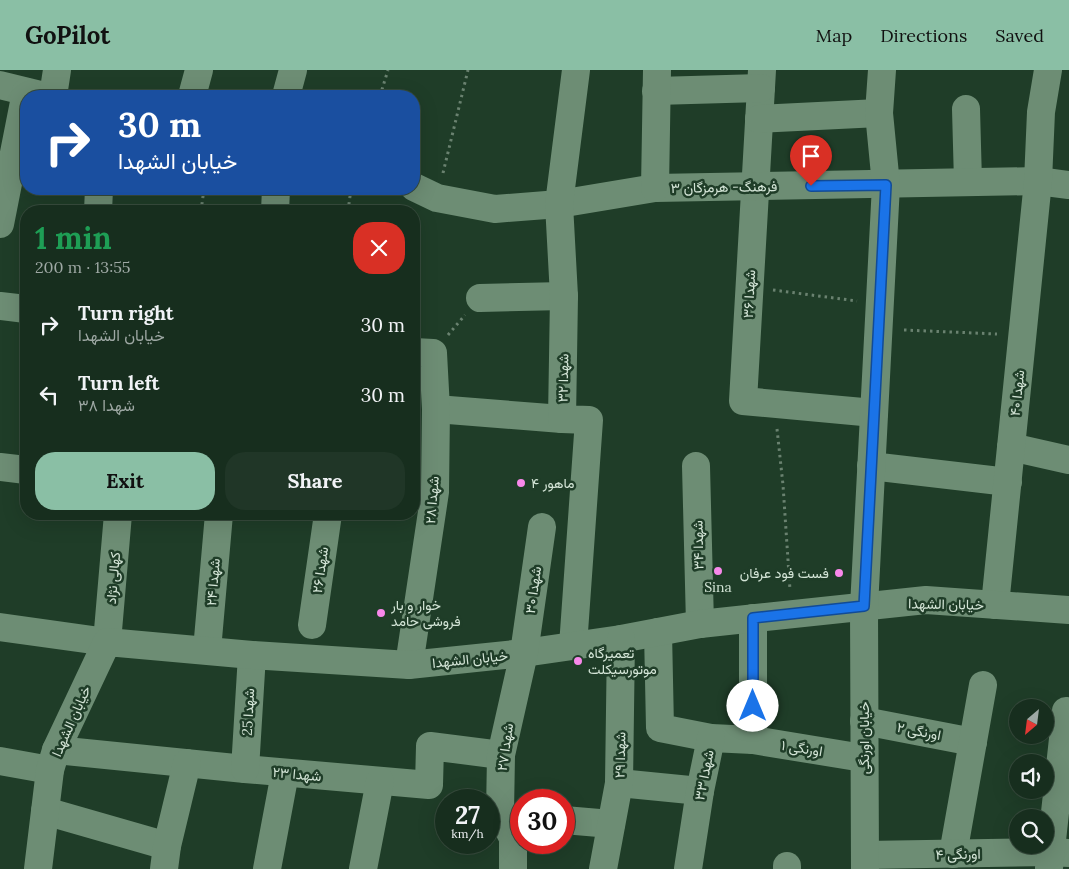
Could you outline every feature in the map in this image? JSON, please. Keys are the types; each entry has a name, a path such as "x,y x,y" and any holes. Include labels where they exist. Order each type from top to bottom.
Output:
{"street":[{"path":"54,90 57,70"},
{"path":"194,90 199,70"},
{"path":"288,90 293,70"},
{"name":"شهدا ۳۲","path":"574,646 589,420 562,419 564,296 559,204 576,70"},
{"name":"خیابان اورنگی","path":"865,862 863,758 864,606 886,185 879,113 882,70"},
{"name":"شهدا ۴۰","path":"996,605 1038,181 1041,112 1048,70"},
{"path":"655,188 656,81 761,79"},
{"name":"شهدا ۳۶","path":"761,79 743,400 775,404"},
{"path":"0,85 20,90"},
{"path":"966,109 968,182"},
{"path":"759,119 879,113"},
{"path":"0,224 20,152"},
{"name":"فرهنگ- هرمزگان ۳","path":"426,192 495,209 559,204 655,188 1038,181 1069,185"},
{"path":"480,298 564,296"},
{"path":"0,306 20,308"},
{"name":"شهدا ۲۸","path":"409,665 424,491 436,409 424,352"},
{"path":"775,404 874,414"},
{"path":"436,409 562,419"},
{"path":"1011,447 1069,460"},
{"name":"شهدا ۳۴","path":"696,466 700,624"},
{"path":"871,466 1008,482"},
{"path":"0,467 20,469"},
{"name":"کهالی نژاد","path":"107,642 117,520"},
{"name":"شهدا ۲۴","path":"208,650 219,520"},
{"name":"شهدا ۲۶","path":"312,626 327,520"},
{"name":"شهدا ۳۰","path":"524,653 542,527"},
{"name":"خیابان الشهدا","path":"38,869 53,760 107,642 252,655 409,665 574,646 700,624 926,600 1069,610"},
{"path":"753,618 754,740"},
{"path":"0,627 107,642"},
{"name":"شهدا ۳۳","path":"658,632 660,728 711,738 700,791 688,869"},
{"name":"شهدا ۲۹","path":"603,869 620,783 621,639"},
{"name":"شهدا ۲۷","path":"510,808 501,755 524,653"},
{"name":"شهدا 25","path":"245,769 252,655"},
{"path":"967,859 973,742 983,685"},
{"path":"1056,858 1066,711 1069,712"},
{"name":"اورنگی ۲","path":"864,721 973,742"},
{"name":"اورنگی ۱","path":"711,738 754,740 863,758"},
{"name":"شهدا ۲۳","path":"0,762 53,760 187,763 429,786 430,746 501,755"},
{"path":"45,811 165,858 187,763"},
{"path":"267,869 284,773"},
{"path":"363,869 380,781"},
{"path":"620,783 700,791"},
{"path":"575,821 611,824"},
{"name":"شهدا ۲۷","path":"513,854 513,869"},
{"name":"اورنگی ۴","path":"865,862 1056,858"}],"path":[{"path":"382,90 388,70"},
{"path":"426,192 468,70"},
{"path":"98,202 118,205"},
{"path":"750,287 879,316 1023,335"},
{"path":"424,352 480,298"},
{"path":"775,404 783,485 791,614"}],"place":[{"name":"ماهور ۴","path":"521,483"},
{"name":"Sina","path":"718,571"},
{"name":"فست فود عرفان","path":"839,573"},
{"name":"خوار و بار فروشی حامد","path":"381,613"},
{"name":"تعمیرگاه موتورسیکلت","path":"578,661"}],"route":[{"path":"753,706 753,618 864,606 886,185 811,186"}]}
